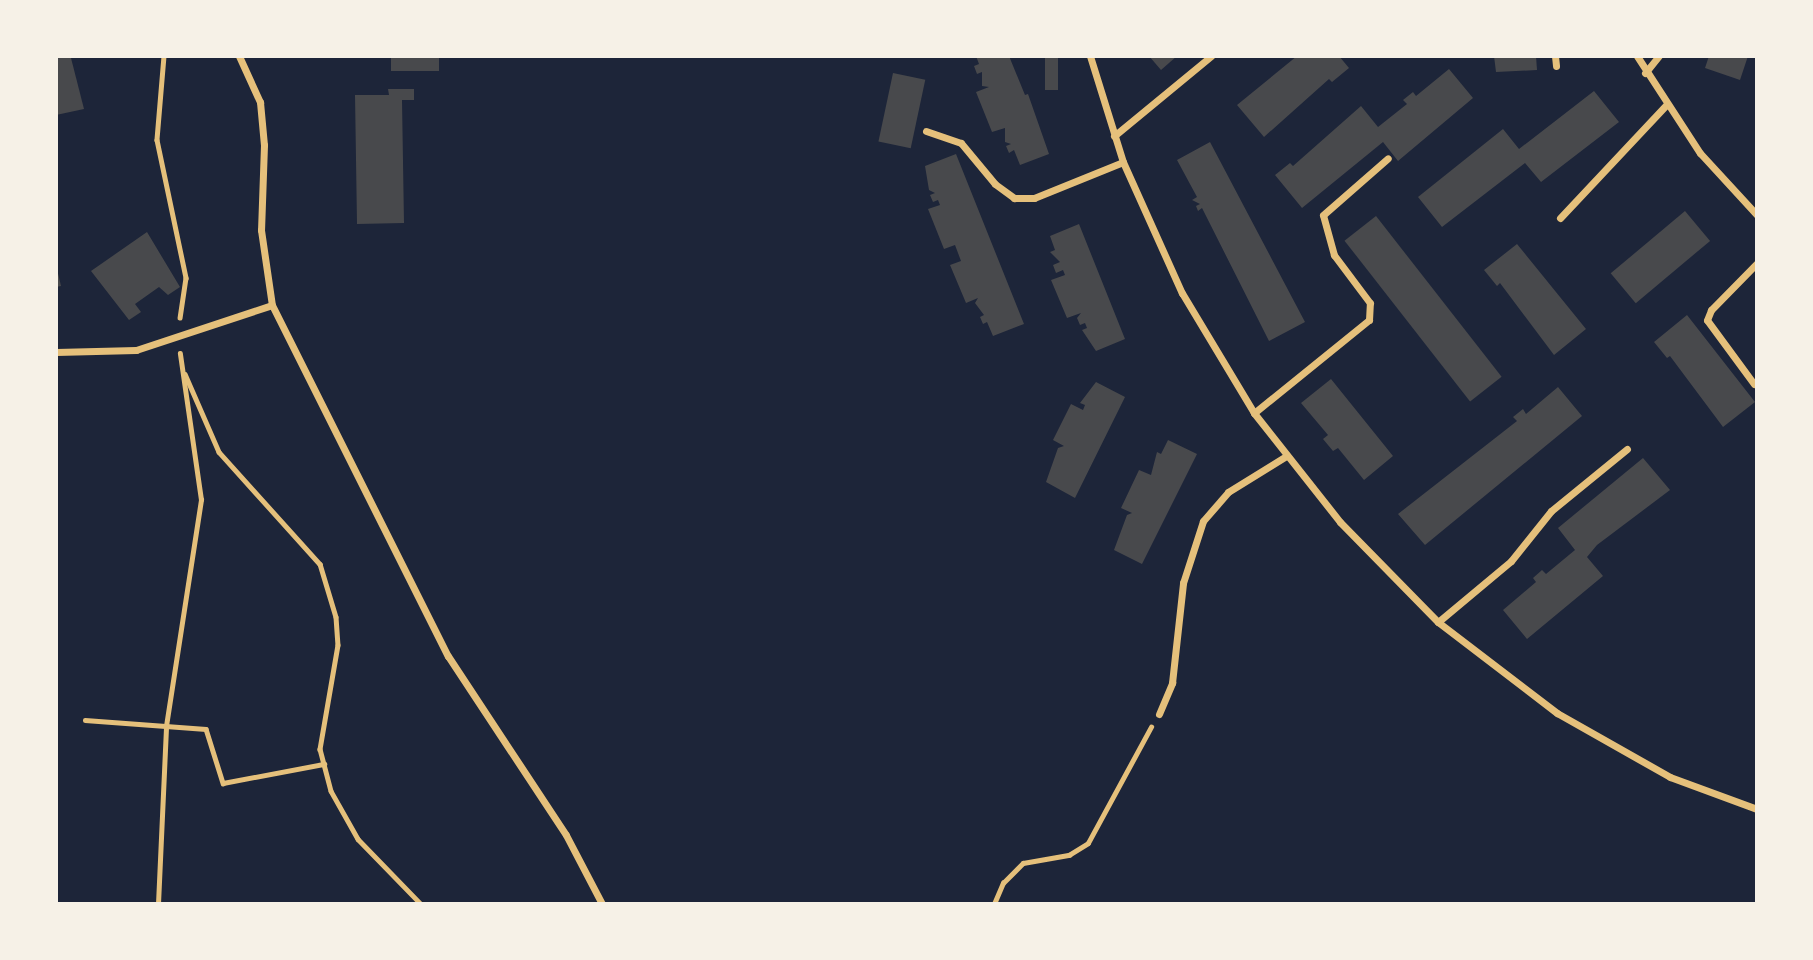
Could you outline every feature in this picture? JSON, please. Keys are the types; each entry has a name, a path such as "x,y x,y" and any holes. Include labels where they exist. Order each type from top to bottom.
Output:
{"street":[{"path":"240,56 260,102 264,145 261,230 272,305 448,656 566,835 602,904"},
{"path":"1090,56 1123,162 1182,293 1254,413 1286,456 1369,554 1438,622 1519,687 1595,737 1670,776 1757,809"},
{"path":"1114,136 1211,56"},
{"path":"1555,56 1556,66"},
{"path":"1637,56 1666,105 1719,176 1757,215"},
{"path":"1646,73 1659,56"},
{"path":"1560,218 1666,105"},
{"path":"926,131 961,143 995,184 1013,198 1034,198 1123,162"},
{"path":"1254,413 1369,320 1370,303 1334,255 1323,215 1388,158"},
{"path":"1754,384 1707,320 1711,310 1757,263"},
{"path":"56,352 136,350 177,334 272,305"},
{"path":"1438,622 1511,561 1551,511 1628,449"},
{"path":"1159,714 1172,683 1183,583 1203,521 1228,492 1286,456"}],"path":[{"path":"158,904 166,726 201,500 177,334 186,278 157,140 163,56"},
{"path":"181,367 219,452 320,564 336,617 334,667 323,726 324,764 331,791 358,839 421,904"},
{"path":"185,397 190,386"},
{"path":"994,904 1003,883 1023,863 1069,855 1088,843 1159,714"},
{"path":"85,720 206,729 223,783 324,764"}],"shaded area":[{"path":"56,56 1757,56 1757,904 56,904"}],"building":[{"path":"56,56 71,58 84,109 56,115"},
{"path":"391,56 439,56 439,71 391,71"},
{"path":"976,56 1009,56 1025,95 1028,94 1049,154 1020,165 1014,150 1009,153 1006,146 1011,144 1005,142 1005,128 992,132 976,92 989,87 982,86 982,72 977,74 974,66 979,64"},
{"path":"1045,56 1058,56 1058,90 1045,90"},
{"path":"1149,56 1177,56 1161,70"},
{"path":"1297,56 1339,56 1349,68 1332,82 1329,79 1264,137 1237,105"},
{"path":"1494,56 1536,56 1537,70 1496,72"},
{"path":"1709,56 1748,56 1740,80 1705,68"},
{"path":"1449,69 1473,98 1398,161 1383,142 1302,208 1275,175 1290,163 1293,166 1361,106 1378,127 1407,104 1403,100 1413,92 1416,96"},
{"path":"893,73 925,80 911,148 878,141"},
{"path":"388,89 414,89 414,100 402,100 404,223 357,224 355,95 389,95"},
{"path":"1594,91 1619,122 1541,182 1525,163 1442,227 1418,197 1503,129 1519,149"},
{"path":"1210,142 1305,322 1269,341 1202,208 1198,211 1196,206 1200,204 1192,200 1197,197 1177,160"},
{"path":"956,154 1024,324 993,336 987,322 983,324 980,317 984,315 975,303 978,298 966,303 950,265 961,261 955,245 944,249 928,209 940,205 938,200 933,202 930,195 935,193 929,190 925,166"},
{"path":"1685,211 1710,241 1636,303 1611,273"},
{"path":"1376,216 1502,377 1470,401 1344,241"},
{"path":"1079,224 1125,339 1096,351 1082,330 1087,328 1085,323 1080,325 1077,318 1081,313 1067,318 1051,280 1065,275 1063,270 1056,273 1053,265 1060,262 1050,252 1055,250 1050,236"},
{"path":"147,232 180,287 168,295 159,287 135,304 141,312 129,320 91,271"},
{"path":"1517,244 1586,329 1554,355 1500,283 1497,286 1484,270"},
{"path":"56,265 61,286 56,287"},
{"path":"1687,315 1755,402 1723,427 1670,356 1667,358 1654,342"},
{"path":"1331,379 1393,456 1364,480 1338,448 1333,451 1323,439 1328,435 1301,403"},
{"path":"1096,382 1125,397 1075,498 1046,482 1058,448 1064,446 1053,440 1071,404 1083,410 1085,405 1080,403"},
{"path":"1558,387 1582,416 1425,545 1398,514 1517,421 1513,417 1523,409 1526,414"},
{"path":"1168,440 1197,454 1142,564 1114,550 1127,515 1132,513 1121,508 1139,470 1151,475 1157,452 1161,454"},
{"path":"1643,458 1670,490 1597,545 1587,557 1603,576 1527,639 1503,610 1536,582 1533,578 1542,570 1546,574 1575,550 1558,528"}]}
